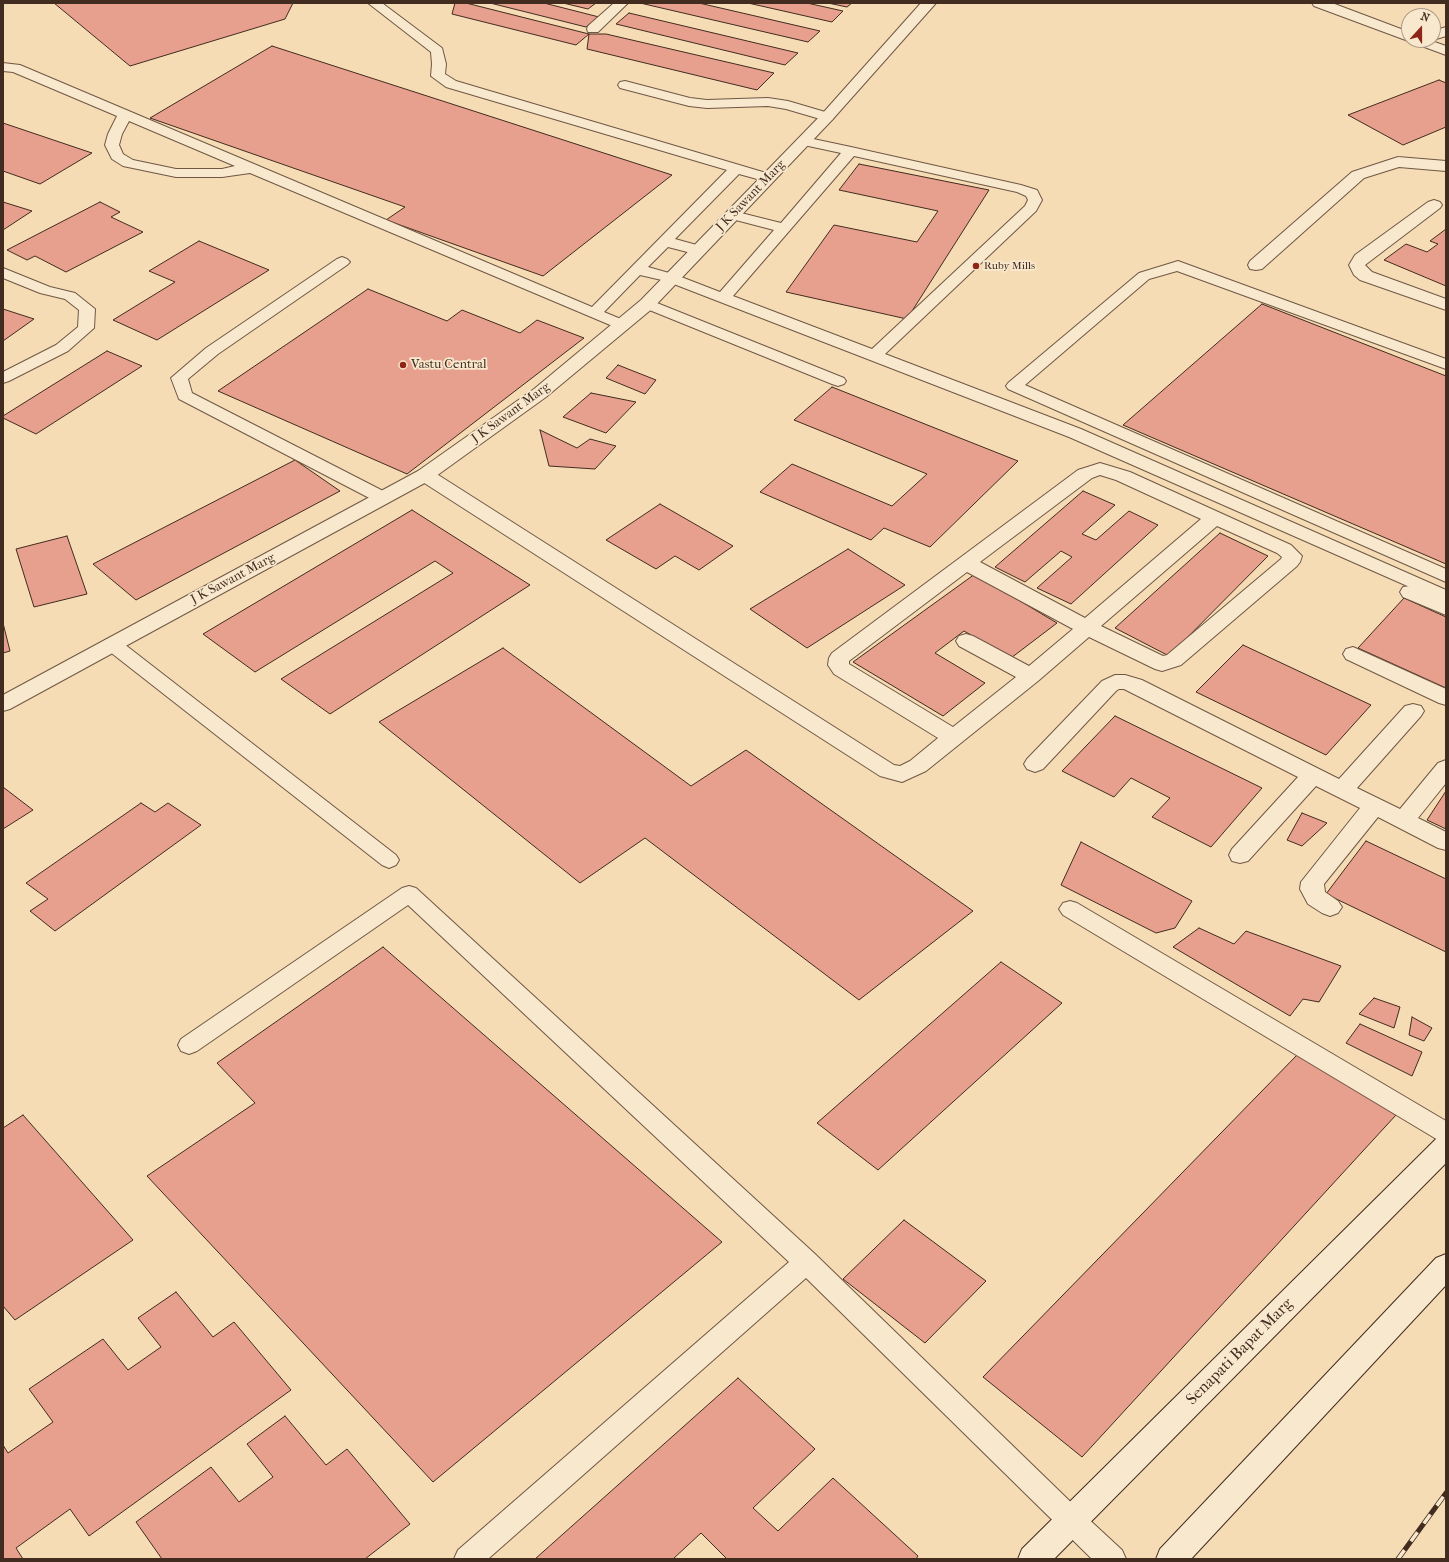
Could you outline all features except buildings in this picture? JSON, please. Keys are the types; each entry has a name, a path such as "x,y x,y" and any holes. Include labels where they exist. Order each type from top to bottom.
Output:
{"street":[{"name":"J K Sawant Marg","path":"3,704 425,475 540,393 647,304 827,117 929,3"},
{"path":"1319,3 1401,34"},
{"path":"1256,265 1358,175 1398,162 1446,166"},
{"path":"1434,205 1361,259 1356,265 1366,276 1446,305"},
{"path":"954,738 841,669 838,665 839,658 1084,474 1100,469 1123,476 1284,549 1292,556 1290,562 1174,660 1162,664 1088,628 966,563"},
{"path":"425,475 888,771 902,774 909,771 954,738 1032,676 1215,517"},
{"path":"1410,592 1446,608"},
{"path":"966,641 1032,676"},
{"path":"1352,654 1446,698"},
{"path":"1035,764 1109,686 1115,682 1120,682 1135,685 1446,842"},
{"path":"1342,790 1413,711"},
{"path":"1402,821 1446,768"},
{"path":"1240,855 1314,776"},
{"path":"1330,907 1316,898 1312,890 1313,882 1374,806"},
{"name":"Senapati Bapat Marg","path":"1033,1559 1446,1146"},
{"path":"1171,1559 1446,1266"}],"lane":[{"path":"374,3 436,50 439,64 438,76 450,84 768,178"},
{"path":"594,29 622,3"},
{"path":"3,67 15,68 622,325"},
{"path":"625,85 689,102 707,104 768,102 788,105 827,117"},
{"path":"125,115 115,134 112,145 117,156 128,163 176,173 222,173 252,168"},
{"path":"804,141 1021,189 1032,193 1035,200 1031,208 874,356"},
{"path":"723,298 851,151"},
{"path":"594,313 736,169"},
{"path":"733,215 784,228"},
{"path":"664,241 699,250"},
{"path":"342,262 212,351 178,378 185,396 383,498"},
{"path":"1446,364 1178,266 1144,276 1014,386 1446,576"},
{"path":"637,269 671,278 1075,434 1446,598"},
{"path":"3,273 45,290 70,296 87,309 86,328 62,348 3,378"},
{"path":"647,304 838,381"},
{"path":"112,644 389,860"},
{"path":"189,1045 409,894 806,1262 1071,1521 1112,1559"},
{"path":"1070,909 1446,1133"},
{"path":"468,1559 806,1262"}],"railway":[{"path":"1398,1559 1446,1493"}],"place":[{"name":"Ruby Mills","path":"976,266"},
{"name":"Vastu Central","path":"403,365"}]}
